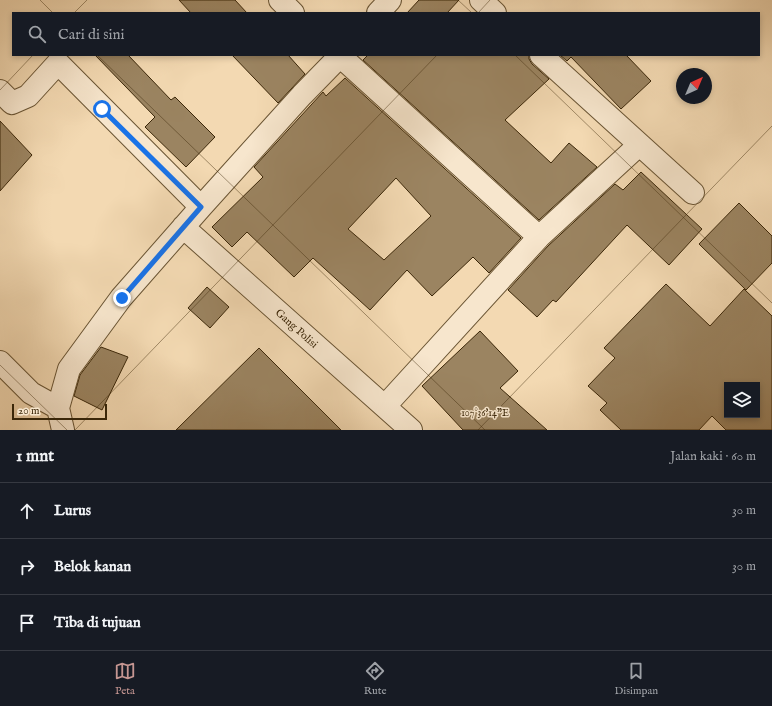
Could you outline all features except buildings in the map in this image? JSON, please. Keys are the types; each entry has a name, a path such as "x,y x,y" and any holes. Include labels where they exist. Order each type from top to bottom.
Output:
{"street":[{"path":"280,0 293,12"},
{"path":"379,12 390,0"},
{"path":"481,0 494,12"},
{"path":"63,430 58,408 69,369 122,298 183,227 339,56"},
{"path":"341,56 539,236"},
{"path":"542,56 693,193"},
{"path":"0,91 12,102 28,96 58,63 201,207"},
{"path":"385,406 539,236 639,145"},
{"name":"Gang Polisi","path":"183,227 411,430"},
{"path":"0,362 32,393 58,408"}],"route":[{"path":"102,109 201,207 122,298"}]}
